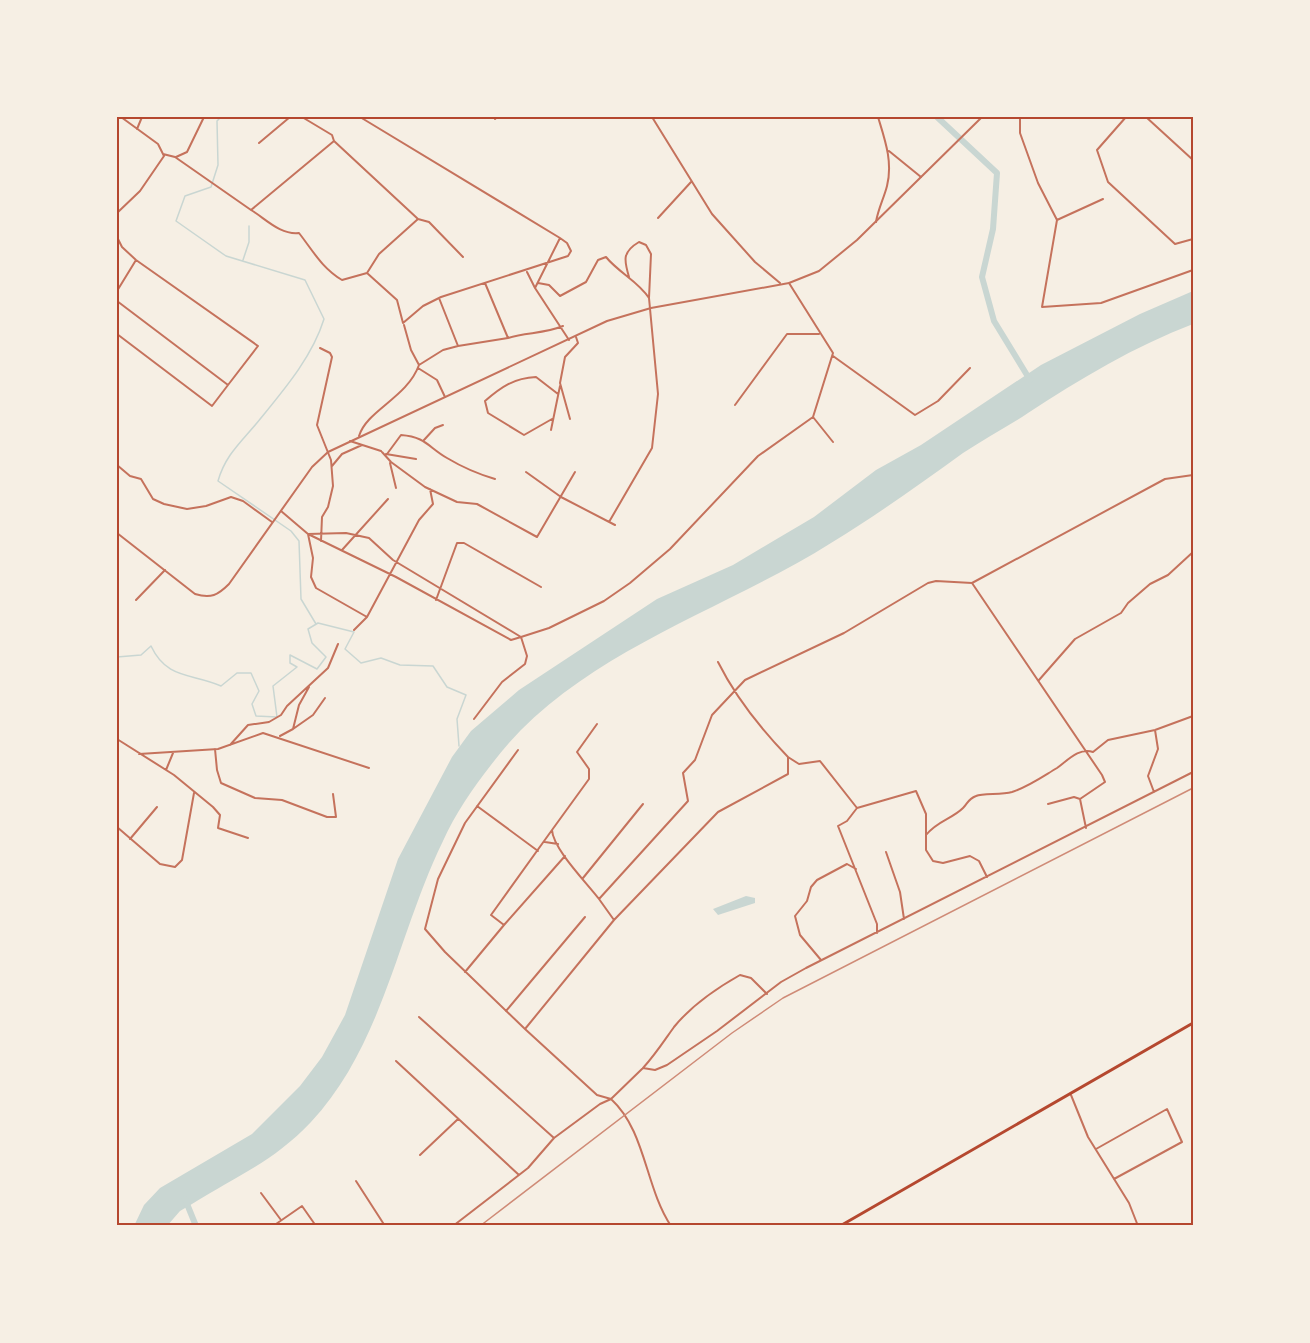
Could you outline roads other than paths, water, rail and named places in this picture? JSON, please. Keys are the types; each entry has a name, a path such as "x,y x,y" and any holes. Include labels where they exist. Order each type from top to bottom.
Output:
{"main road":[{"path":"840,1226 1193,1023"}],"street":[{"path":"121,117 158,144 163,154 175,157 279,230 289,234 299,233 316,259 342,280 367,273 379,254 418,219"},
{"path":"137,129 142,117"},
{"path":"175,157 187,152 204,117"},
{"path":"259,143 290,117"},
{"path":"302,117 332,135 334,141 418,219 429,222 463,257"},
{"path":"360,117 560,238 567,243 571,251 568,256 549,264 484,282 439,298 423,306 403,323"},
{"path":"652,117 712,214 740,246 780,283"},
{"path":"876,222 887,186 889,151 878,117"},
{"path":"117,534 195,594 207,598 219,594 229,584 312,466 328,452 608,321 649,309 789,282 826,266 876,222 982,117"},
{"path":"1020,117 1020,133 1038,183 1057,220 1042,307 1101,303 1193,270"},
{"path":"1126,117 1097,150 1108,182 1175,244 1193,239"},
{"path":"1146,117 1193,159"},
{"path":"251,210 334,141"},
{"path":"889,151 922,177"},
{"path":"117,213 140,191 163,154"},
{"path":"658,218 691,182"},
{"path":"1057,220 1103,199"},
{"path":"117,237 122,247 136,260 258,346 212,406 117,334"},
{"path":"535,288 560,238"},
{"path":"609,522 652,447 658,394 649,309 651,254 646,245 639,242 629,248 625,255 624,263 629,279"},
{"path":"538,283 549,285 560,296 586,282 598,260 606,257 615,268 643,288 649,298"},
{"path":"117,291 136,260"},
{"path":"526,271 535,288 563,326 569,340"},
{"path":"367,273 397,300 411,350 419,367 437,380 445,397"},
{"path":"484,282 508,339"},
{"path":"789,282 833,356 915,415 938,401 970,368"},
{"path":"439,298 458,346"},
{"path":"117,301 228,385"},
{"path":"359,436 368,422 414,379 419,367 443,350 508,339 521,334 545,333 563,326"},
{"path":"735,405 787,334 819,334"},
{"path":"551,430 565,357 578,343 576,337"},
{"path":"320,348 330,353 332,357 317,425 332,466 333,486 328,507 322,517 321,540"},
{"path":"280,512 308,534 390,574 511,640 549,628 579,614 630,583 670,549 758,456 813,417 833,356"},
{"path":"552,419 524,435 488,412 485,401 499,389 520,377 536,376 558,394"},
{"path":"561,383 570,419"},
{"path":"813,417 833,442"},
{"path":"424,440 435,428 443,424"},
{"path":"387,454 402,435 417,436 447,458 469,470 495,479"},
{"path":"350,441 387,454 416,459"},
{"path":"332,466 342,454 362,445"},
{"path":"382,452 415,481 457,502 477,504 537,537 575,472"},
{"path":"390,460 396,488"},
{"path":"117,465 130,476 141,479 153,500 187,509 206,506 231,497 243,501 273,523"},
{"path":"526,472 561,497 615,525"},
{"path":"599,899 688,801 684,773 695,760 712,715 745,680 844,633 928,583 936,581 972,583 1134,494 1165,479 1193,475"},
{"path":"1188,476 1193,480"},
{"path":"354,630 367,617 419,520 433,504 430,489"},
{"path":"342,550 388,499"},
{"path":"308,534 323,532 369,538 397,562 521,637 527,656 525,664 502,681 474,719"},
{"path":"308,534 313,558 311,577 315,588 367,617"},
{"path":"436,600 457,543 464,543 541,587"},
{"path":"1039,680 1075,639 1121,613 1128,603 1150,584 1168,575 1193,553"},
{"path":"136,600 165,570"},
{"path":"972,583 1088,750 1105,783 1100,788 1085,793 1080,799"},
{"path":"229,746 248,725 269,722 281,715 328,668 338,644"},
{"path":"718,662 734,694 765,734 788,757 799,764 820,761 857,808"},
{"path":"293,729 303,695 312,682"},
{"path":"280,737 313,715 325,698"},
{"path":"926,835 934,824 962,809 968,800 978,794 989,796 1012,792 1088,750 1093,752 1108,740 1155,730 1193,716"},
{"path":"504,925 491,915 589,779 589,769 577,752 597,724"},
{"path":"1154,792 1148,776 1158,749 1155,730"},
{"path":"139,754 215,749 263,733 369,768"},
{"path":"117,739 166,770 218,812 219,828 248,838"},
{"path":"215,749 221,783 234,790 255,798 282,800 327,817 336,817 333,794"},
{"path":"518,750 465,823 438,879 425,929 465,972 525,1029 597,1095 611,1099 628,1117 658,1201 671,1226"},
{"path":"166,770 174,752"},
{"path":"525,1029 614,920 718,812 788,774 790,767 788,757"},
{"path":"643,1068 655,1070 667,1065 781,982 821,960 1193,772"},
{"path":"876,933 877,924 838,826 857,808 916,791 926,814 926,850 933,861 943,863 970,856 979,861 987,877"},
{"path":"117,827 160,864 169,868 177,866 182,860 194,793"},
{"path":"1048,804 1074,797 1080,799"},
{"path":"1080,799 1086,828"},
{"path":"583,878 643,804"},
{"path":"477,806 538,851"},
{"path":"130,838 157,807"},
{"path":"552,830 553,837 565,856 614,920"},
{"path":"544,842 558,844"},
{"path":"886,852 900,892 904,919"},
{"path":"465,972 565,856"},
{"path":"821,960 800,935 795,916 807,901 811,887 817,880 847,864 856,869"},
{"path":"506,1011 585,917"},
{"path":"453,1226 519,1175 554,1138 600,1104 611,1099 662,1047 674,1027 727,982 740,975 751,978 767,994"},
{"path":"419,1017 554,1138"},
{"path":"396,1061 519,1175"},
{"path":"1071,1095 1079,1118 1095,1149 1129,1203 1138,1226"},
{"path":"1095,1149 1167,1109 1182,1142 1114,1179"},
{"path":"420,1155 458,1119"},
{"path":"356,1181 385,1226"},
{"path":"261,1193 281,1220"},
{"path":"276,1224 302,1206 316,1226"}],"waterway":[{"path":"221,117 217,121 218,165 211,187 185,196 176,221 226,256 305,280 324,319 304,361 276,400 234,450 218,481 291,531 299,541 301,599 316,624"},
{"path":"937,117 997,173 993,229 982,277 994,321 1030,380"},
{"path":"243,260 249,242 249,226"},
{"path":"117,657 141,655 151,646 157,657 173,670 221,686 237,673 251,673 259,691 252,704 256,716 277,717 273,686 297,667 290,663 290,655 317,669 326,657 312,643 308,629 318,623 354,632 345,649 361,663 381,658 400,665 433,666 447,687 466,695 457,719 459,746"},
{"path":"185,1199 196,1226"}],"railway":[{"path":"480,1226 732,1033 783,998 1193,788"}]}
